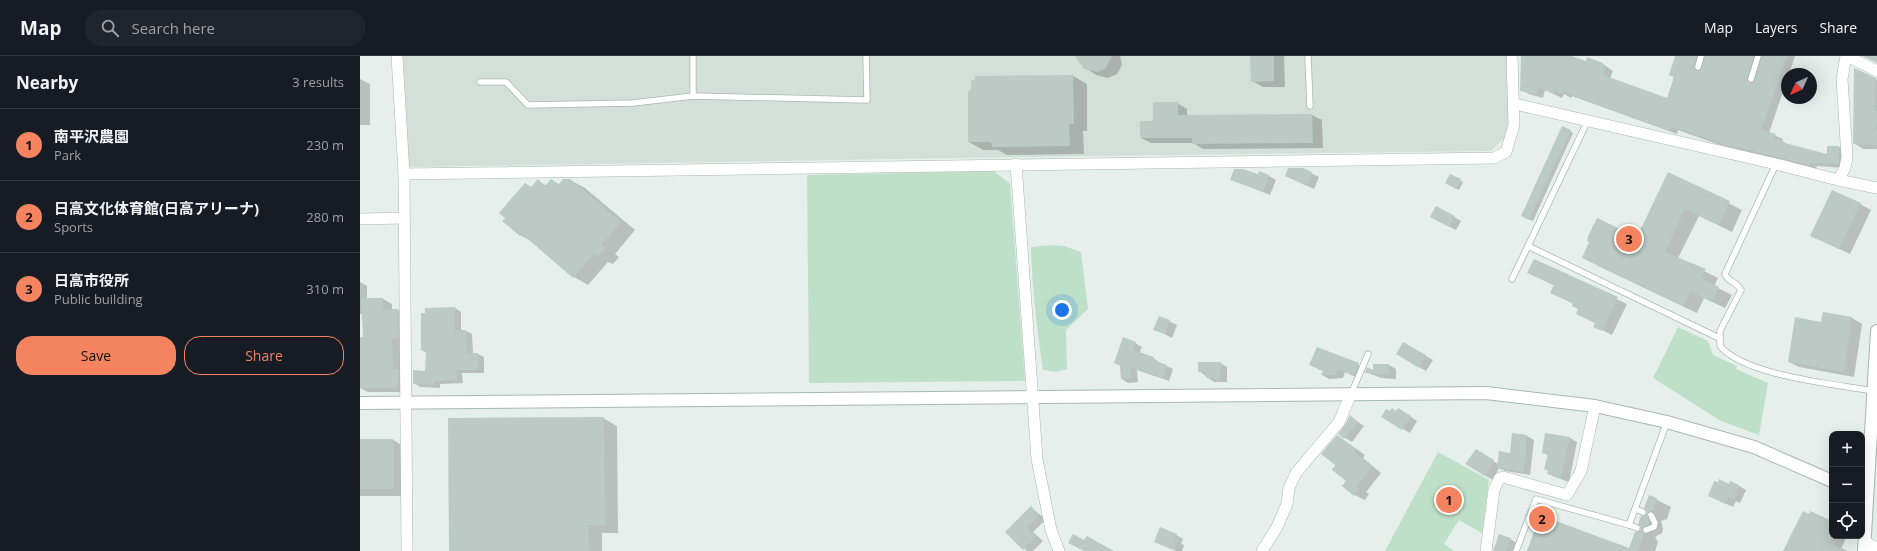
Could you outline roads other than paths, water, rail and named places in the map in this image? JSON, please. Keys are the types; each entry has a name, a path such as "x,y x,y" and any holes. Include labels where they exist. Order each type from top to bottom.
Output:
{"street":[{"path":"397,56 404,174 407,551"},
{"path":"404,174 1494,158 1506,152 1514,125 1515,104 1512,56"},
{"path":"1838,180 1845,168 1847,157 1842,79 1846,56 1877,71"},
{"path":"1515,104 1877,188"},
{"path":"1016,164 1038,466 1051,530 1059,551"},
{"path":"360,219 404,218"},
{"path":"1865,495 1876,371 1877,331"},
{"path":"360,403 1486,393 1595,406 1667,422 1754,447 1829,480"},
{"path":"1262,551 1277,527 1287,504 1289,488 1296,473 1340,422 1351,394"},
{"path":"1486,551 1494,490 1499,479 1503,477 1567,495 1581,471 1595,406"},
{"path":"1865,503 1864,547 1877,548"}],"lane":[{"path":"693,56 693,96"},
{"path":"480,82 506,82 528,105 633,103 693,96 867,100 866,56"},
{"path":"1308,56 1310,106"},
{"path":"1698,67 1701,56"},
{"path":"1751,79 1758,56"},
{"path":"1512,279 1588,120"},
{"path":"1776,164 1725,274 1727,279 1738,285 1741,290 1720,330 1720,346 1727,353 1765,371 1874,391"},
{"path":"1528,246 1719,338"},
{"path":"1351,394 1368,354"},
{"path":"1629,525 1667,422"},
{"path":"1516,551 1536,499 1637,528"},
{"path":"1635,509 1643,512"},
{"path":"1646,530 1654,527 1655,523 1651,515"}],"place":[{"name":"日高市役所","path":"1629,239"},
{"name":"南平沢農園","path":"1449,500"},
{"name":"日高文化体育館(日高アリーナ)","path":"1542,519"}]}
